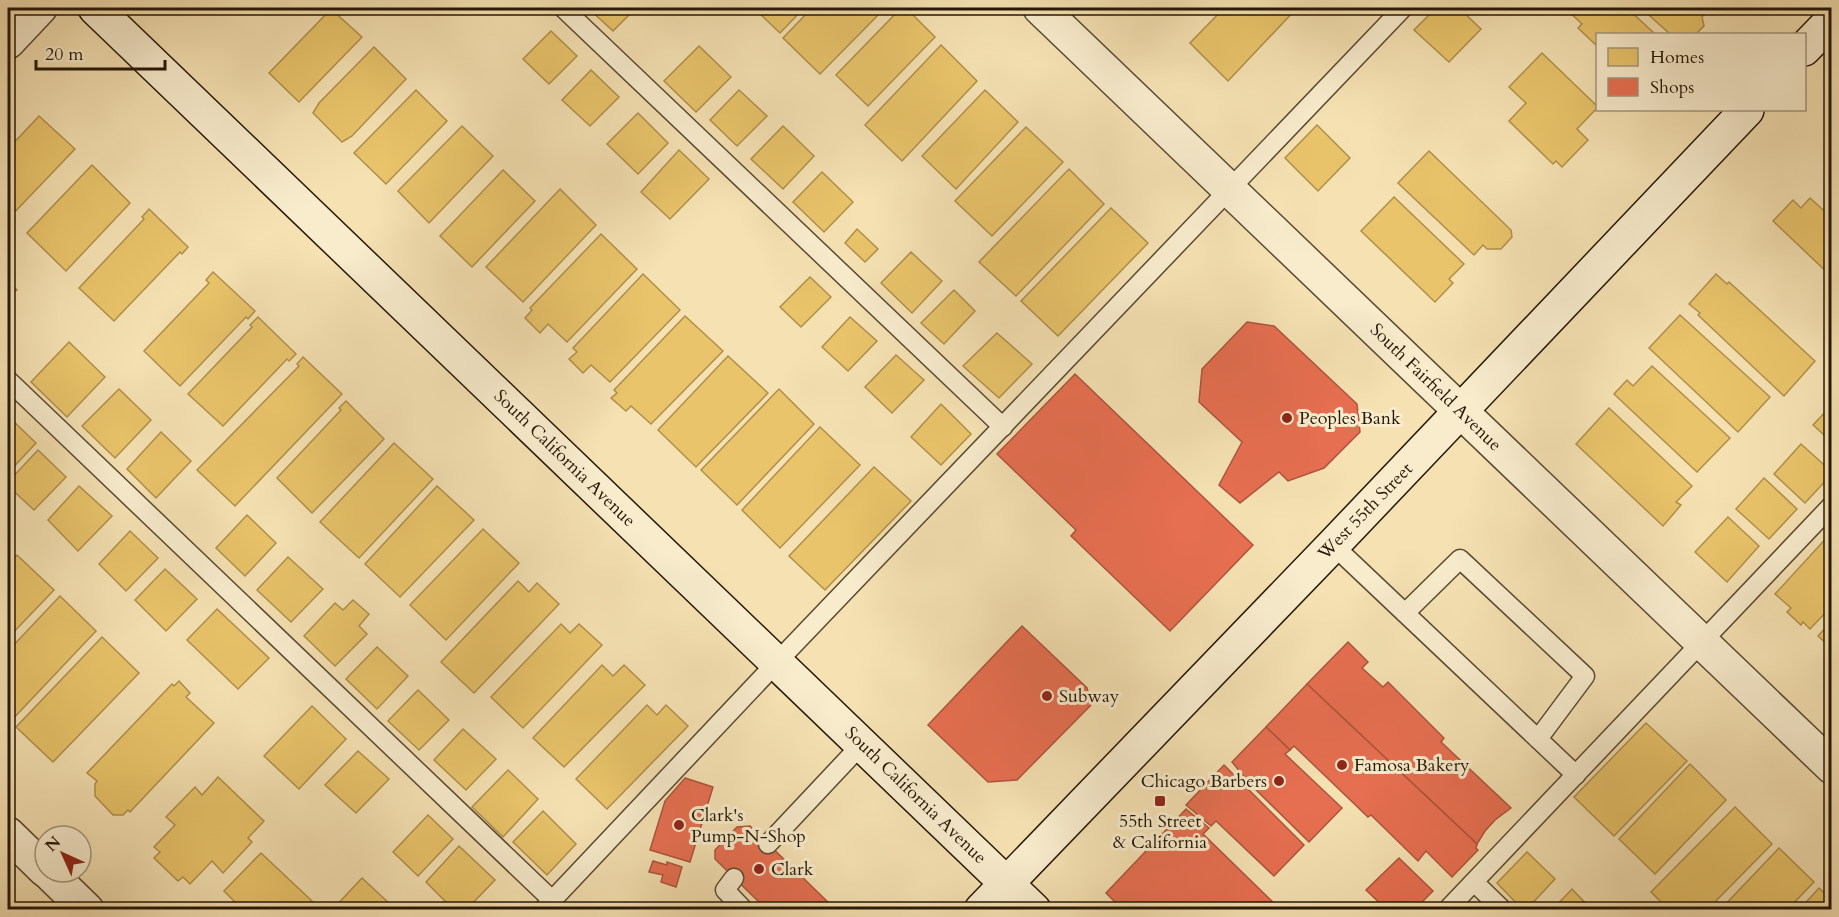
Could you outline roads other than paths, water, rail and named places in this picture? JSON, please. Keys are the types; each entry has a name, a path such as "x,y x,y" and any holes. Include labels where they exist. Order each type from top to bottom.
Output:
{"street":[{"path":"8,42 40,8"},
{"name":"South California Avenue","path":"95,8 1035,909"},
{"name":"South Fairfield Avenue","path":"1040,8 1832,767"},
{"path":"1806,47 1832,20"},
{"name":"West 55th Street","path":"981,909 1333,545 1746,111"},
{"path":"8,834 33,858"},
{"path":"60,884 87,909"}],"lane":[{"path":"563,8 1003,427"},
{"path":"8,380 548,905 777,662 1403,8"},
{"path":"1447,909 1832,505"},
{"path":"1333,545 1575,775"},
{"path":"1405,613 1460,559 1585,676 1538,739"},
{"path":"768,843 862,744"},
{"path":"734,878 725,890 744,909"},
{"path":"1474,882 1503,909"}],"place":[{"name":"Peoples Bank","path":"1287,418"},
{"name":"Subway","path":"1047,696"},
{"name":"Famosa Bakery","path":"1342,765"},
{"name":"Chicago Barbers","path":"1279,781"},
{"name":"55th Street & California","path":"1160,801"},
{"name":"Clark's Pump-N-Shop","path":"679,825"},
{"name":"Clark","path":"759,869"}]}
